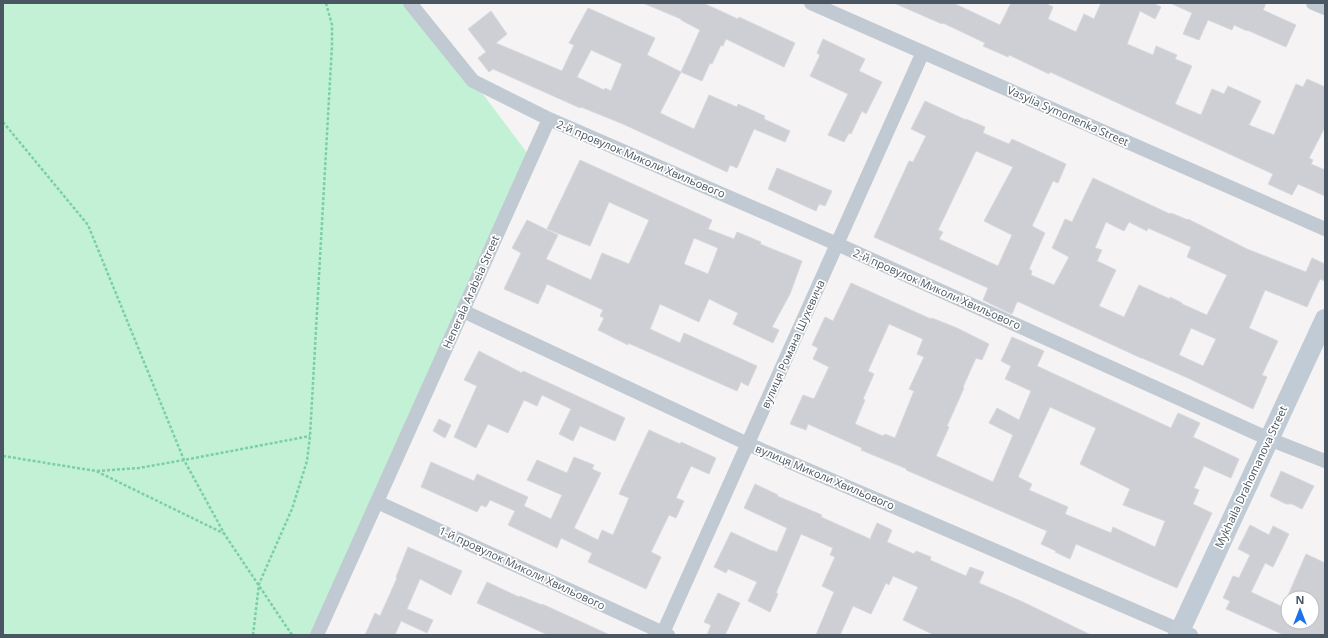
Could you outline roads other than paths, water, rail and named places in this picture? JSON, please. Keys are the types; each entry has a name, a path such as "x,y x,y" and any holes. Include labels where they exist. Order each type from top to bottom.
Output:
{"street":[{"path":"410,3 473,81 549,119"},
{"name":"Vasylia Symonenka Street","path":"811,3 1325,229"},
{"path":"1313,3 1325,8"},
{"name":"вулиця Романа Шухевича","path":"664,634 923,52"},
{"name":"2-й провулок Миколи Хвильового","path":"549,119 837,244 1269,439 1325,461"},
{"name":"Henerala Arabeia Street","path":"317,635 549,119"},
{"name":"вулиця Миколи Хвильового","path":"462,311 748,444 1183,633"},
{"name":"Mykhaila Drahomanova Street","path":"1183,633 1269,439 1325,318"},
{"name":"1-й провулок Миколи Хвильового","path":"377,502 664,634"}]}
